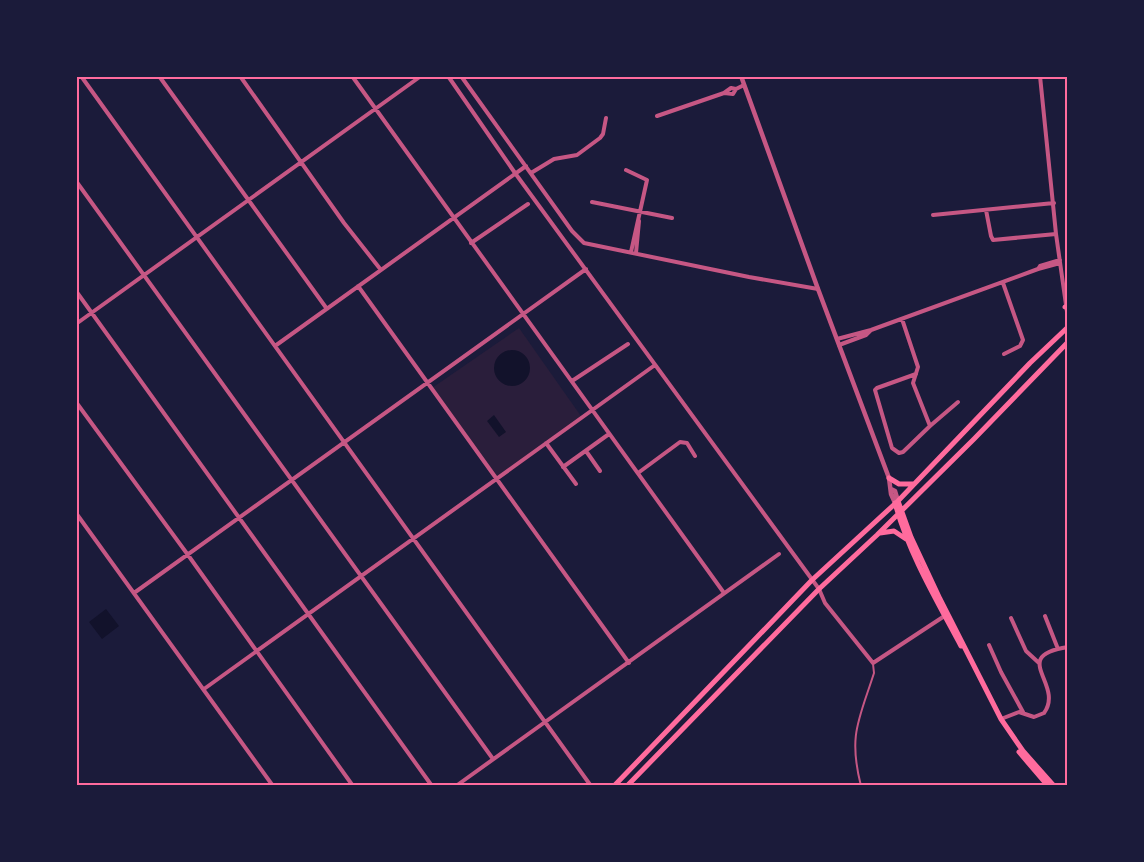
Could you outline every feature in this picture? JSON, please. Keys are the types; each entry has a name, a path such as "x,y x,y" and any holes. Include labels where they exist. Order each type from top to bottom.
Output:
{"main road":[{"path":"614,786 812,580 896,502 1068,326"},
{"path":"627,786 819,589 877,535 974,439 1068,342"},
{"path":"889,478 899,484 914,484"},
{"path":"896,502 906,539 1001,719 1023,751 1054,786"},
{"path":"899,513 946,615 1007,734 1048,786"},
{"path":"877,535 885,531 894,530 906,539"}],"street":[{"path":"81,76 591,786"},
{"path":"159,76 327,309"},
{"path":"240,76 344,223 381,270"},
{"path":"352,76 724,593"},
{"path":"76,324 421,76"},
{"path":"448,76 515,173 819,589 825,603 873,664 946,615"},
{"path":"461,76 580,240 587,244 818,289"},
{"path":"741,76 889,478 891,494 896,502"},
{"path":"1040,76 1056,234 1068,319"},
{"path":"657,116 724,94 731,88 736,89 744,86"},
{"path":"531,173 554,158 577,155 600,138 603,134 606,118"},
{"path":"275,346 526,166"},
{"path":"626,170 647,180 631,252"},
{"path":"76,181 492,759"},
{"path":"592,202 672,218"},
{"path":"933,215 1054,203"},
{"path":"472,243 528,204"},
{"path":"986,210 993,240 1056,234"},
{"path":"636,253 640,213"},
{"path":"837,339 871,330 1003,283 1038,269 1040,266 1060,261"},
{"path":"134,593 586,269"},
{"path":"1003,283 1023,340 1020,346 1004,354"},
{"path":"358,286 629,663"},
{"path":"76,291 432,786"},
{"path":"902,319 918,366 913,383 930,426"},
{"path":"839,345 866,335 871,330"},
{"path":"572,381 628,344"},
{"path":"204,689 655,365"},
{"path":"916,374 877,388 875,394 892,448 895,451 903,452 958,402"},
{"path":"76,402 188,554 353,786"},
{"path":"563,467 610,434"},
{"path":"638,473 680,442 687,443 696,456"},
{"path":"546,443 576,484"},
{"path":"586,451 600,471"},
{"path":"76,513 273,786"},
{"path":"456,786 779,554"},
{"path":"1045,616 1058,649"},
{"path":"1001,719 1023,712 1034,717 1039,716 1044,713 1048,705 1046,684 1039,663 1026,651 1011,618"},
{"path":"989,645 1001,672 1023,712"},
{"path":"1039,663 1042,656 1068,647"}],"lane":[{"path":"861,786 854,739 856,726 874,673 873,664"}],"shaded area":[{"path":"519,328 583,419 496,482 432,388"},
{"path":"512,350 519,351 525,355 529,361 529,375 525,381 519,385 512,386 505,385 499,381 495,375 494,368 495,361 499,355 505,351"},
{"path":"494,415 506,432 499,437 487,421"},
{"path":"106,609 119,626 102,639 89,622"}]}
